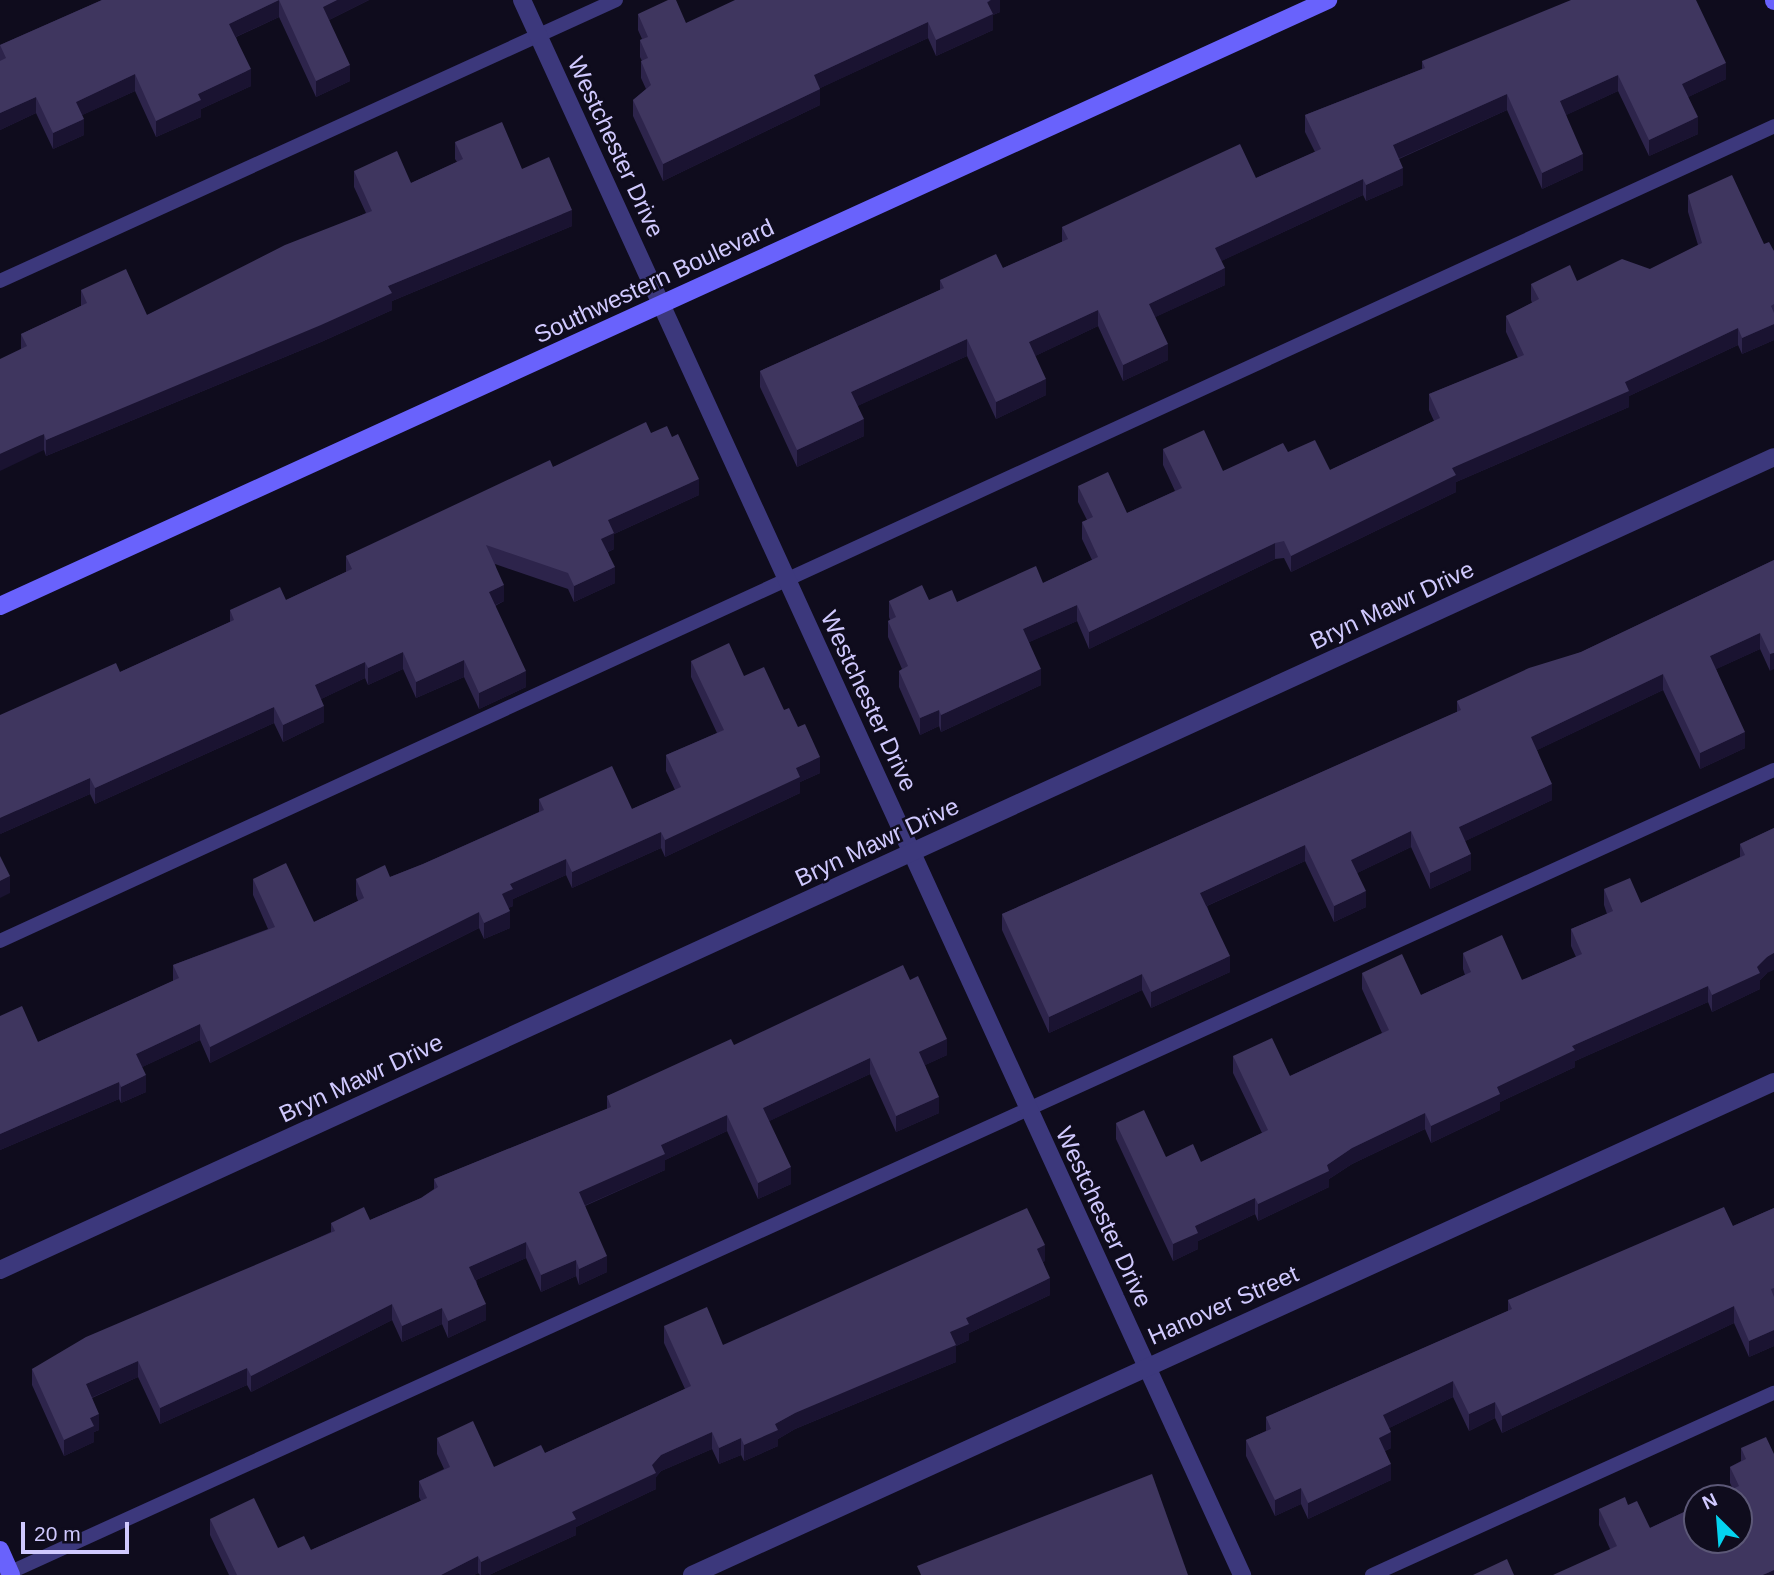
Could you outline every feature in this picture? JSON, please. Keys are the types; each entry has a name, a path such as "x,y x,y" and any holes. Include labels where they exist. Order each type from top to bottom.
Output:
{"street":[{"name":"Westchester Drive","path":"522,0 1241,1575"},
{"name":"Southwestern Boulevard","path":"0,606 1328,0"},
{"name":"Bryn Mawr Drive","path":"0,1270 1774,457"},
{"name":"Hanover Street","path":"692,1575 1774,1082"},
{"path":"0,1550 8,1574"}],"lane":[{"path":"0,281 616,0"},
{"path":"0,941 1774,126"},
{"path":"8,1574 1774,770"},
{"path":"1372,1575 1774,1393"}],"building":[{"path":"102,0 279,0 229,24 251,69 198,94 201,100 156,121 135,74 76,102 84,119 53,133 36,97 0,113 0,61 6,58 0,45"},
{"path":"279,0 337,0 323,7 350,65 316,81"},
{"path":"668,0 676,0 686,23 735,0 991,0 987,2 993,14 936,40 928,22 814,75 820,89 663,164 633,100 651,85 641,61 648,58 640,40 648,37 638,14"},
{"path":"1571,0 1696,0 1726,63 1682,84 1698,117 1649,140 1618,75 1560,101 1583,154 1542,173 1507,94 1393,145 1403,168 1366,185 1363,179 1215,248 1225,268 1149,304 1168,344 1123,365 1098,310 1029,342 1046,379 996,402 967,339 851,392 864,419 797,450 760,371 944,288 940,280 996,254 1003,268 1068,239 1062,227 1240,144 1256,178 1321,149 1305,115 1425,68 1422,61"},
{"path":"502,122 522,169 549,157 572,210 388,286 392,293 321,325 46,440 44,434 0,454 0,359 27,346 21,334 87,303 81,290 126,269 147,315 285,245 372,211 354,171 397,151 411,183 463,159 455,142"},
{"path":"1732,175 1764,244 1769,242 1774,251 1774,304 1771,306 1774,324 1742,338 1738,328 1625,382 1629,391 1452,468 1456,475 1291,556 1284,541 1275,543 1089,632 1077,605 1023,629 1041,669 941,715 939,710 920,718 899,671 908,666 888,621 896,617 889,601 922,585 929,600 952,590 957,602 1036,566 1043,583 1098,557 1082,522 1093,517 1078,486 1108,472 1127,513 1182,488 1163,449 1204,430 1223,471 1283,443 1288,452 1315,440 1330,470 1440,418 1429,394 1524,355 1506,316 1539,299 1531,284 1570,265 1577,281 1622,259 1650,269 1702,243 1688,195"},
{"path":"646,422 651,433 667,426 672,437 678,434 699,479 608,520 614,533 601,539 615,567 574,586 568,573 486,545 504,585 489,592 526,671 479,693 464,660 416,682 403,652 368,668 365,662 315,685 324,706 283,725 274,707 95,788 90,778 0,818 0,715 116,663 120,672 234,620 230,610 280,587 286,600 352,569 346,556 550,460 553,467"},
{"path":"1774,560 1774,653 1770,654 1760,633 1710,656 1745,732 1700,753 1663,674 1531,737 1552,784 1459,827 1471,854 1430,873 1411,831 1351,860 1366,891 1334,906 1305,845 1200,893 1230,956 1151,992 1142,974 1049,1017 1002,914 1461,710 1457,701 1529,668 1581,652"},
{"path":"729,643 744,676 764,667 784,710 789,708 798,727 805,724 820,757 796,768 800,777 665,840 661,832 572,872 566,859 510,884 513,889 502,894 510,911 484,923 479,912 210,1047 200,1024 136,1054 146,1075 121,1087 119,1082 0,1134 0,1016 22,1006 38,1042 179,978 173,965 275,927 253,879 286,863 314,922 364,898 356,879 385,865 390,877 423,864 544,810 539,799 612,766 632,809 681,787 666,755 724,730 691,661"},
{"path":"1774,828 1774,953 1757,967 1760,973 1712,995 1708,986 1572,1046 1575,1050 1497,1087 1500,1094 1431,1126 1425,1113 1352,1148 1327,1165 1329,1171 1258,1204 1255,1198 1195,1226 1198,1233 1173,1244 1116,1123 1144,1110 1166,1157 1193,1144 1201,1162 1268,1130 1233,1056 1272,1038 1290,1076 1389,1030 1362,973 1402,954 1421,995 1471,972 1463,953 1502,935 1522,980 1582,954 1571,929 1613,911 1604,889 1630,878 1641,903 1745,855 1740,844"},
{"path":"0,856 10,876 0,881"},
{"path":"903,965 910,980 918,976 947,1039 919,1052 939,1097 896,1116 870,1058 763,1108 791,1167 758,1183 727,1115 661,1145 665,1154 579,1192 607,1256 579,1269 576,1260 541,1275 526,1242 469,1267 486,1304 448,1321 442,1308 402,1326 392,1304 251,1376 247,1368 160,1408 138,1361 86,1384 99,1414 90,1418 94,1426 64,1440 32,1369 86,1337 335,1231 331,1223 364,1207 370,1220 421,1198 438,1187 434,1179 611,1107 607,1096 731,1039 734,1045"},
{"path":"1724,1207 1733,1226 1774,1208 1774,1288 1771,1289 1774,1297 1774,1330 1749,1341 1734,1306 1502,1416 1495,1402 1469,1414 1453,1381 1383,1415 1391,1432 1379,1438 1391,1464 1308,1503 1301,1488 1275,1500 1246,1440 1271,1429 1266,1417 1512,1309 1508,1300"},
{"path":"1027,1208 1045,1245 1037,1249 1050,1278 966,1318 969,1324 950,1332 956,1345 795,1413 775,1424 778,1430 744,1445 741,1438 719,1448 712,1432 661,1455 652,1465 656,1473 572,1512 576,1519 481,1562 478,1556 441,1575 237,1575 210,1519 254,1498 278,1548 304,1536 311,1550 427,1498 419,1481 450,1467 437,1438 473,1421 494,1467 541,1445 545,1453 691,1386 664,1326 707,1307 723,1345"},
{"path":"1766,1437 1774,1454 1774,1570 1763,1575 1553,1575 1617,1546 1599,1509 1625,1497 1628,1505 1637,1501 1650,1528 1683,1513 1683,1554 1753,1554 1753,1484 1738,1484 1730,1467 1746,1459 1741,1448"},
{"path":"1152,1474 1188,1575 921,1575 917,1566"},
{"path":"1507,1559 1514,1575 1473,1575"}]}
